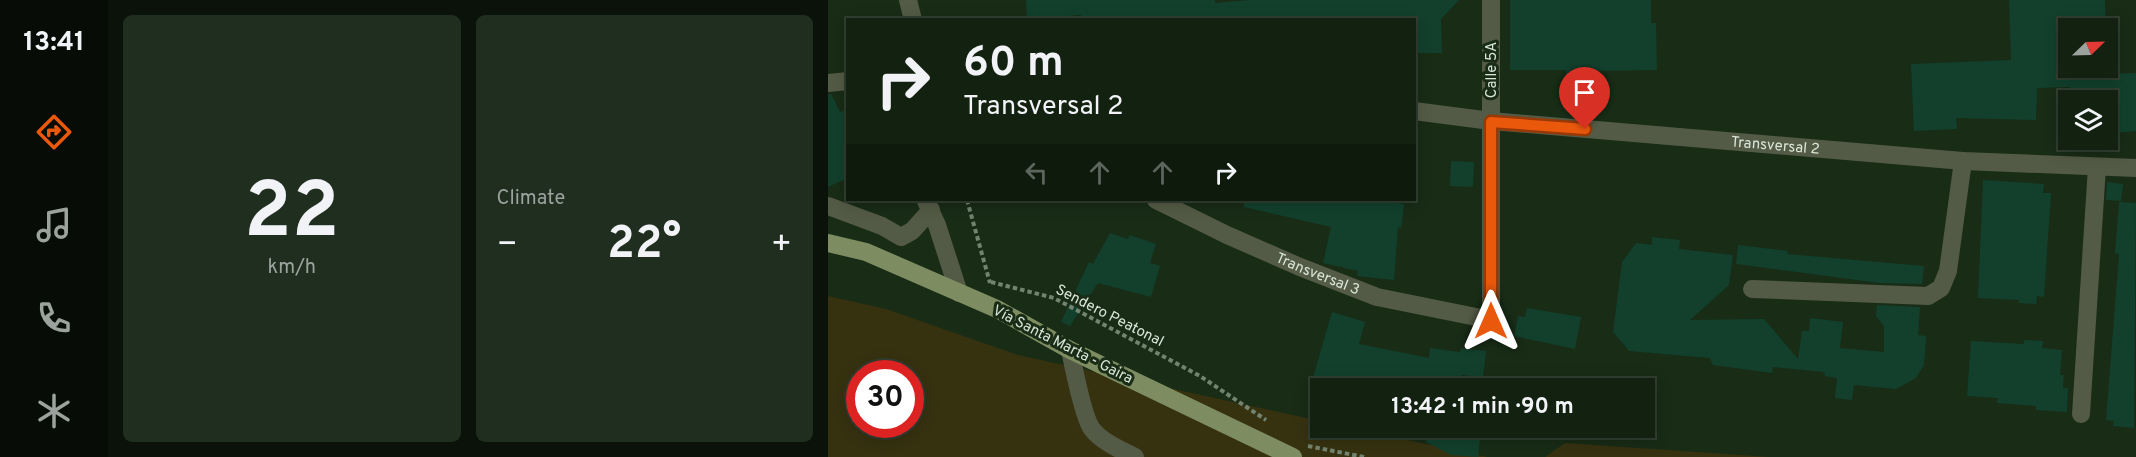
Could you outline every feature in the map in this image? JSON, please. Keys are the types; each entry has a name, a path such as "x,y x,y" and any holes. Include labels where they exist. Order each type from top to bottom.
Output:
{"main road":[{"name":"Vía Santa Marta - Gaira","path":"828,243 866,252 997,309 1070,350 1298,451"}],"street":[{"path":"908,0 912,18"},
{"name":"Calle 5A","path":"1491,0 1491,321"},
{"path":"828,83 846,81"},
{"name":"Transversal 2","path":"1416,111 1491,122 1963,161 2136,168"},
{"path":"1752,289 1928,296 1941,288 1948,271 1963,161"},
{"path":"2081,414 2097,167"},
{"name":"Transversal 3","path":"1158,201 1227,235 1377,297 1491,321"},
{"path":"828,206 882,226 902,237 912,231 928,205"},
{"path":"928,205 960,293"},
{"path":"1070,350 1074,372 1091,428 1115,448 1136,457"}],"path":[{"path":"967,201 997,309"},
{"name":"Sendero Peatonal","path":"952,269 989,282 1054,298 1200,376 1275,426"},
{"path":"1298,451 1364,457"}],"shaded area":[{"path":"828,296 886,309 1018,355 1310,419 1310,438 1398,438 1488,457 828,457"},
{"path":"1565,443 1770,457 1545,457"}],"building":[{"path":"1026,0 1215,0 1215,3 1249,0 1459,0 1441,19 1442,53 1416,53 1416,18 1081,18 1081,15 1027,18"},
{"path":"1510,0 1651,0 1651,23 1656,23 1657,70 1587,71 1589,105 1568,107 1566,70 1510,70"},
{"path":"2009,0 2105,0 2106,18 2058,18 2058,78 2118,78 2118,74 2136,73 2136,131 2118,133 2118,90 2070,90 2070,87 2037,88 2036,120 1956,118 1957,129 1914,131 1911,64 2011,60"},
{"path":"828,94 831,94 840,112 846,110 846,179 828,187"},
{"path":"1451,161 1474,162 1473,187 1450,186"},
{"path":"1983,180 2044,184 2043,193 2051,193 2044,297 2037,296 2036,304 2019,303 2019,300 1978,298"},
{"path":"2107,182 2123,184 2121,201 2106,200"},
{"path":"1244,201 1398,201 1404,204 1401,228 1398,227 1394,280 1357,276 1358,271 1323,263 1331,227 1244,207"},
{"path":"2119,202 2136,203 2134,428 2113,426 2114,421 2106,420 2119,254 2115,253"},
{"path":"1110,233 1128,239 1130,235 1156,244 1150,263 1160,266 1151,297 1098,283 1070,326 1061,322 1089,262 1093,264"},
{"path":"1652,237 1680,240 1679,249 1733,255 1729,285 1690,320 1764,319 1798,359 1802,331 1809,331 1810,318 1843,322 1840,348 1884,352 1884,326 1876,316 1877,305 1920,307 1918,335 1926,336 1924,365 1916,378 1896,389 1854,385 1852,400 1835,398 1837,378 1825,376 1824,372 1773,367 1772,373 1713,365 1710,358 1629,351 1613,332 1622,262 1636,243 1652,245"},
{"path":"1738,245 1788,251 1787,254 1924,266 1922,284 1879,283 1736,264"},
{"path":"1527,308 1581,317 1575,349 1514,336 1518,316 1525,317"},
{"path":"1332,312 1365,322 1359,344 1429,358 1430,348 1460,352 1461,348 1486,351 1483,377 1462,375 1462,378 1313,378"},
{"path":"2024,340 2043,341 2042,348 2062,350 2060,375 2064,375 2063,388 2068,388 2067,412 2036,410 2036,406 1997,403 1998,398 1967,396 1971,341 2024,344"},
{"path":"1427,438 1480,438 1478,457 1451,455 1426,442"}],"route":[{"path":"1491,321 1491,122 1585,129"}]}
